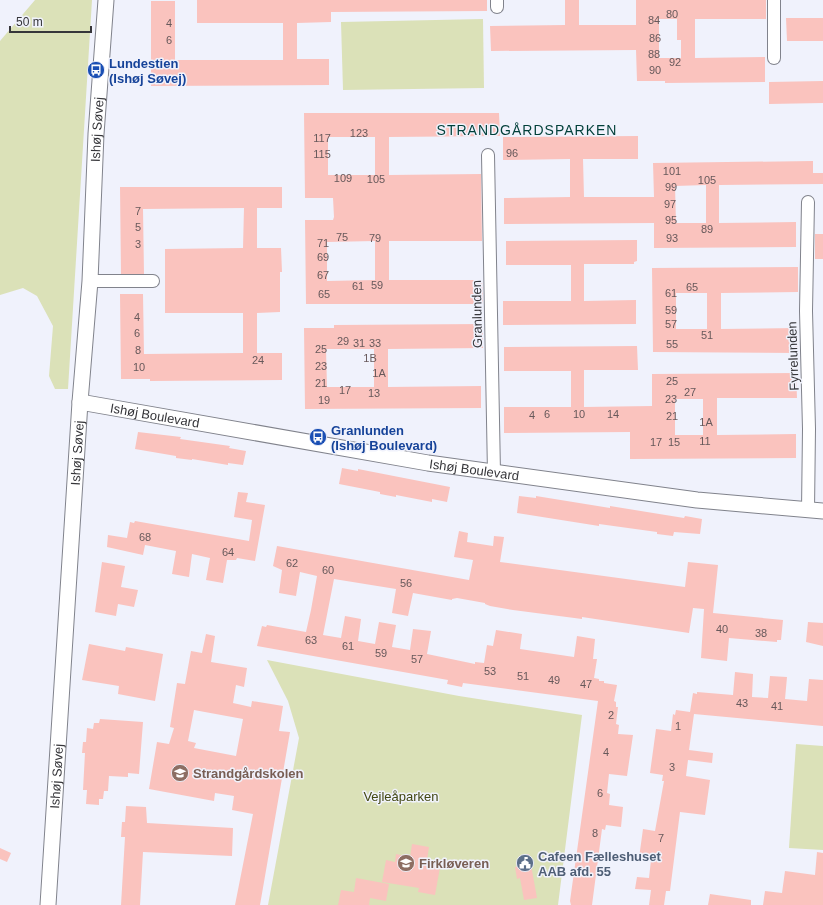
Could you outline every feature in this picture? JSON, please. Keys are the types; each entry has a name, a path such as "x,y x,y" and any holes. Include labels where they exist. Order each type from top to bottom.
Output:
{"street":[{"name":"Ishøj Søvej","path":"48,905 80,402 90,281 96,126 106,0"},
{"path":"774,0 774,58"},
{"name":"Granlunden","path":"488,154 494,473"},
{"name":"Fyrrelunden","path":"808,202 806,311 809,429 808,510"},
{"path":"90,281 153,281"},
{"name":"Ishøj Boulevard","path":"80,402 351,450 494,473 697,500 823,511"}],"green space":[{"path":"35,0 92,0 68,389 55,389 49,376 53,326 37,296 23,288 0,295 0,41"},
{"path":"483,19 484,88 343,90 341,22"},
{"name":"Vejleåparken","path":"267,660 459,696 582,715 558,905 268,905 299,738 288,701"},
{"path":"796,744 823,746 823,850 789,848"}],"building":[{"path":"197,0 487,0 487,11 331,12 331,22 297,23 297,59 329,59 329,85 151,86 151,1 175,1 175,60 283,60 283,23 197,23"},
{"path":"565,0 579,0 579,25 636,25 636,0 766,0 766,19 695,19 695,58 765,57 765,82 665,83 665,81 637,81 636,50 491,51 490,26 565,25","holes":["659,19 677,19 677,40 681,40 681,58 659,58"]},
{"path":"786,18 823,18 823,41 787,41"},
{"path":"823,81 823,103 769,104 769,82"},
{"path":"304,113 499,113 500,136 389,137 389,175 481,174 482,241 389,241 389,280 482,280 483,304 306,304 305,220 333,220 334,217 333,198 305,198","holes":["328,137 375,137 375,175 328,175","375,241 375,280 327,281 327,242"]},
{"path":"638,136 638,159 583,159 584,197 654,197 653,163 813,161 813,173 823,173 823,184 719,185 719,223 796,222 796,247 654,248 654,223 504,224 504,198 570,197 570,159 503,160 503,137","holes":["706,185 706,223 676,223 675,186"]},
{"path":"120,187 282,187 282,208 257,208 257,248 281,248 282,272 280,272 280,312 257,313 257,353 282,353 282,380 150,381 150,379 121,379 120,294 143,294 144,354 243,353 243,313 165,313 165,249 243,248 244,208 143,209 144,274 121,274"},
{"path":"815,234 823,234 823,259 815,259"},
{"path":"637,240 637,261 634,262 634,264 584,264 584,301 636,300 636,324 503,325 503,301 571,301 571,265 506,265 506,241"},
{"path":"798,267 798,292 721,293 721,329 797,328 798,353 653,352 652,268","holes":["676,293 707,293 707,329 676,329"]},
{"path":"483,324 483,348 388,349 388,387 481,386 481,408 305,409 304,328 334,328 334,325","holes":["326,349 374,349 374,387 327,387"]},
{"path":"637,346 638,370 584,370 584,407 652,406 652,374 796,373 797,398 717,398 717,435 796,434 796,458 630,459 630,432 504,433 504,407 571,407 571,371 504,371 504,347","holes":["675,399 703,399 703,435 675,435"]},
{"path":"138,432 181,437 180,439 230,446 229,448 246,451 243,465 228,463 228,465 176,458 176,456 135,449"},
{"path":"342,468 358,471 358,469 450,487 447,502 432,499 432,502 396,495 396,497 380,494 380,492 339,484"},
{"path":"238,492 248,493 246,502 265,505 255,561 237,558 236,560 227,560 223,583 206,580 210,558 192,554 189,577 172,574 176,551 145,545 143,555 107,547 108,535 127,538 130,522 134,523 135,521 249,541 252,520 234,517"},
{"path":"519,496 536,498 536,496 610,508 610,506 684,518 685,516 702,519 700,534 674,532 673,536 657,534 657,532 599,524 599,526 517,513"},
{"path":"459,531 468,533 467,542 493,546 494,536 504,537 500,562 685,587 688,562 718,565 713,613 783,620 781,640 777,640 777,642 729,638 727,661 701,658 704,609 693,608 689,633 582,617 582,619 513,610 457,598 452,600 413,593 408,616 392,613 396,589 334,579 323,635 341,638 345,616 361,619 358,641 375,644 379,622 396,625 392,647 410,650 413,629 431,631 427,654 475,664 475,662 484,663 487,645 493,646 496,630 522,634 520,649 574,657 577,636 595,639 593,659 597,659 594,678 599,679 599,681 604,681 604,683 617,685 614,701 616,702 616,707 618,707 616,724 619,725 618,734 633,735 627,776 609,774 607,793 610,794 609,805 623,807 621,827 606,825 605,830 602,829 592,905 571,905 570,901 598,701 463,683 462,687 447,684 448,680 257,646 262,626 266,627 267,625 306,632 311,610 317,576 300,572 296,596 279,593 282,570 273,566 277,546 469,580 473,560 454,557"},
{"path":"102,562 125,566 121,587 138,590 134,607 118,604 116,616 95,612"},
{"path":"808,622 823,623 823,646 806,642"},
{"path":"206,634 215,636 211,662 247,668 244,687 236,685 233,703 251,707 252,701 283,706 279,731 290,732 260,905 235,905 253,814 232,810 234,796 215,793 214,801 149,789 157,742 169,744 174,728 170,727 177,683 185,684 191,651 202,653","holes":["194,710 243,719 236,756 194,748 196,743 188,741"]},
{"path":"89,644 125,651 126,647 163,654 155,701 118,694 119,686 82,680"},
{"path":"735,672 753,674 752,697 768,698 770,676 787,677 785,699 807,701 809,679 823,680 823,726 694,714 689,750 713,753 712,763 688,760 686,776 710,780 705,815 680,812 670,891 666,891 664,905 649,905 651,890 635,889 637,877 649,878 651,860 639,858 643,829 655,831 664,781 662,781 663,775 650,773 656,729 671,731 673,714 675,715 676,710 690,712 693,693 733,695"},
{"path":"100,719 143,722 139,774 128,773 128,777 109,776 108,791 104,791 103,799 99,799 99,805 86,804 87,790 83,790 85,753 82,753 83,742 86,742 87,728 93,729 94,723 99,723"},
{"path":"126,806 146,807 147,823 233,828 232,856 143,852 140,905 121,905 125,837 121,837 122,822 125,822"},
{"path":"412,844 429,847 427,860 441,862 435,895 418,892 419,888 382,882 386,860 395,862 396,854 410,857"},
{"path":"0,848 11,853 7,862 0,859"},
{"path":"817,852 823,853 823,905 763,905 765,891 782,893 785,871 815,875"},
{"path":"529,854 537,898 524,900 520,878 517,879 515,867 521,866 519,856"},
{"path":"356,878 389,884 386,901 370,898 369,905 338,905 341,890 354,892"},
{"path":"710,894 751,900 751,905 708,905"}],"place":[{"name":"Lundestien (Ishøj Søvej)","path":"96,70"},
{"name":"Granlunden (Ishøj Boulevard)","path":"318,437"},
{"name":"Strandgårdskolen","path":"180,773"},
{"name":"Firkløveren","path":"406,863"},
{"name":"Cafeen Fælleshuset AAB afd. 55","path":"525,863"}],"district":[{"name":"STRANDGÅRDSPARKEN","path":"527,130"}]}
